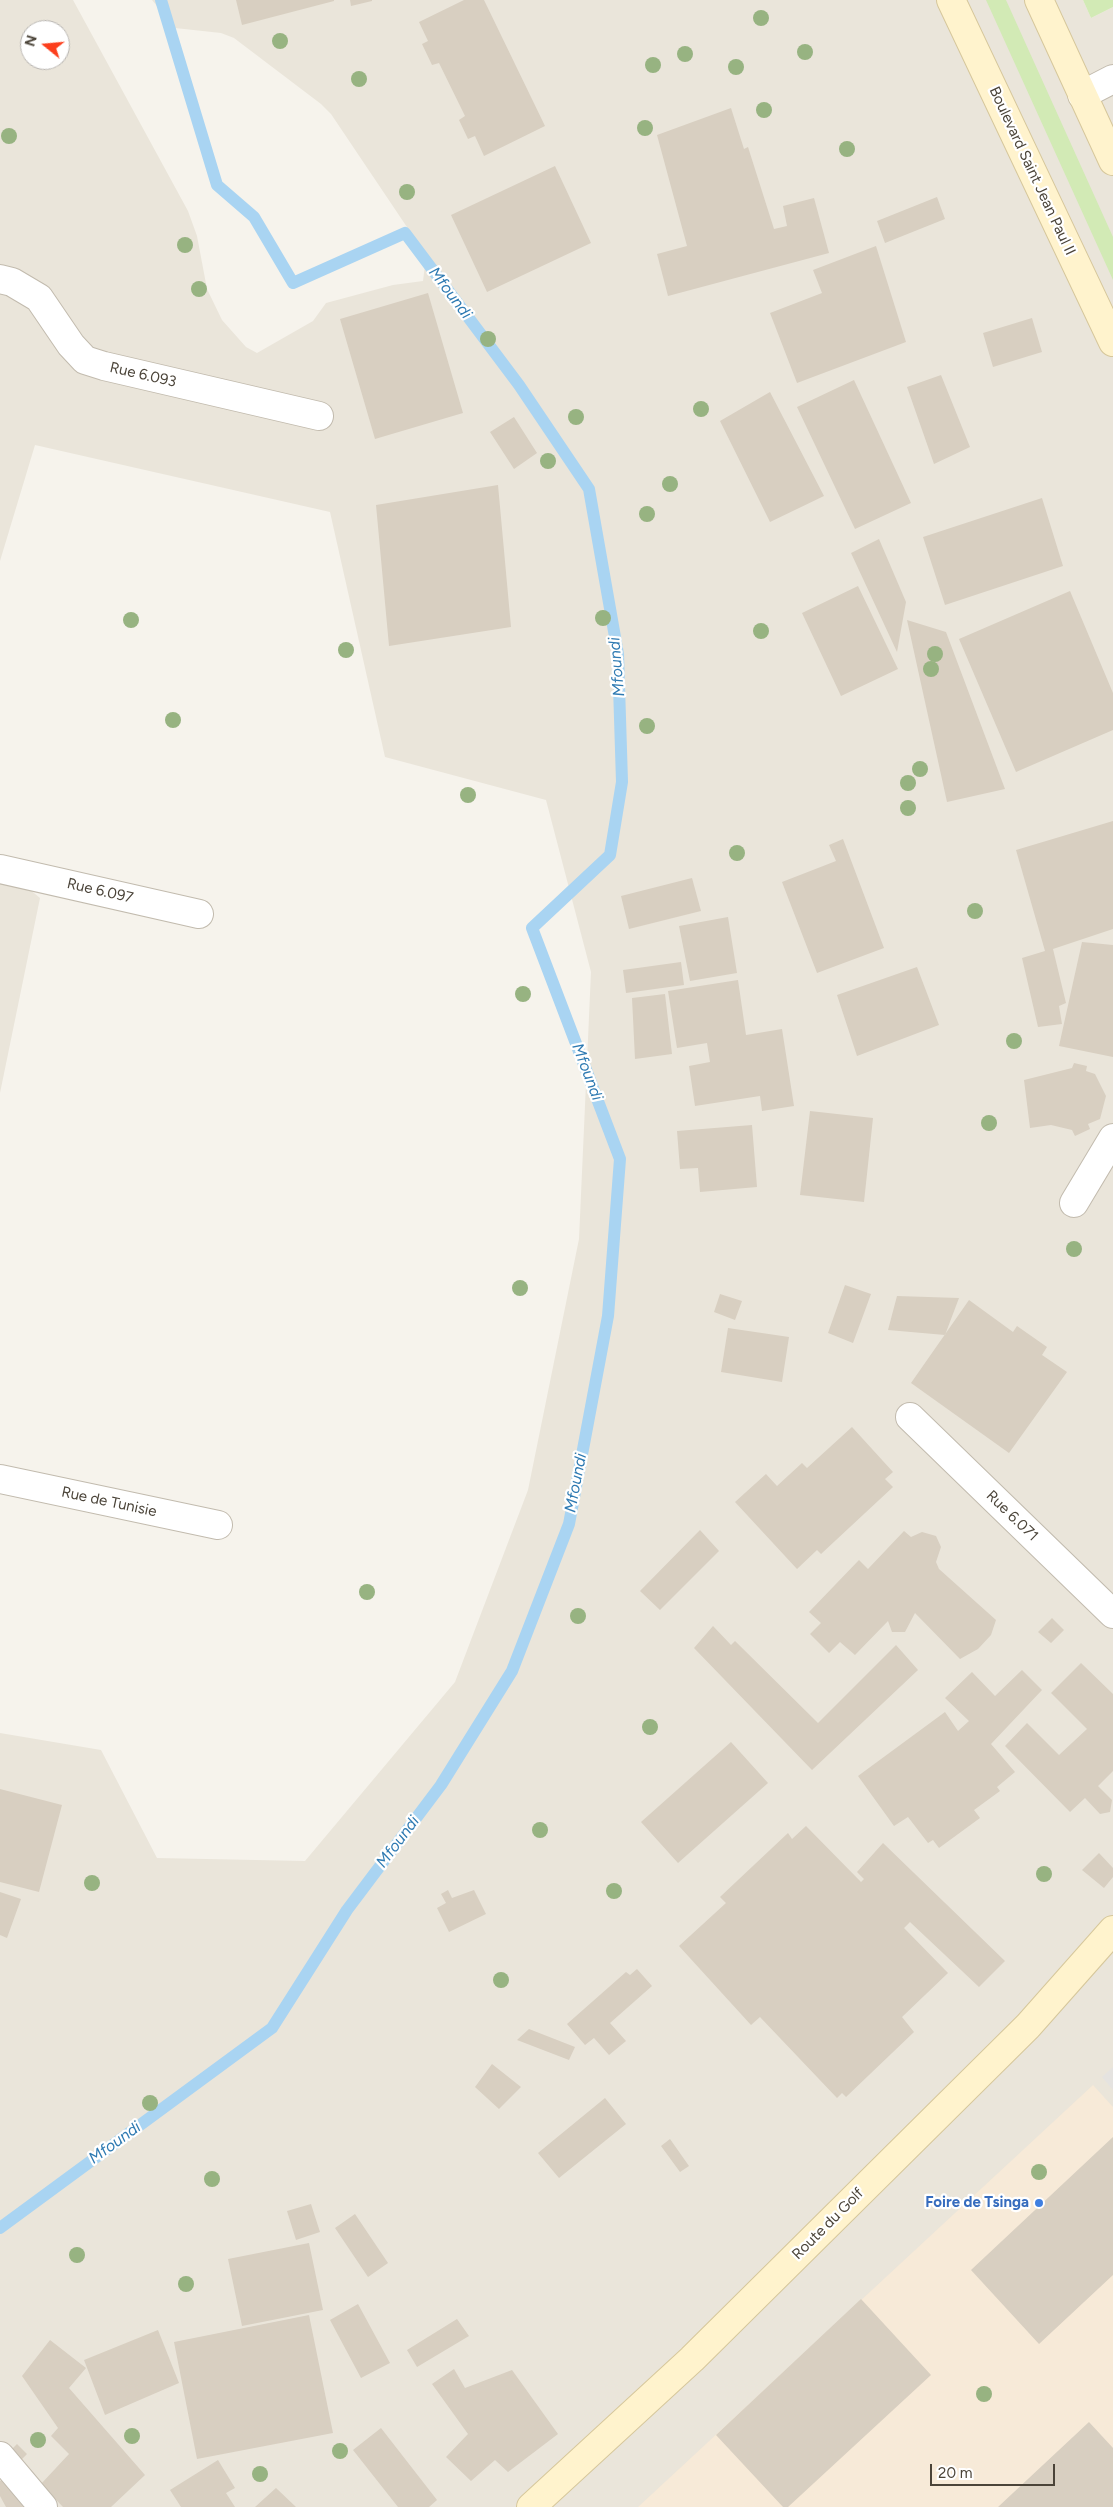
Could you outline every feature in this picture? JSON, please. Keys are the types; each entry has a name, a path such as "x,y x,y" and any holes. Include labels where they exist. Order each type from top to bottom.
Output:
{"main road":[{"name":"Boulevard Saint Jean Paul II","path":"951,0 1113,342"},
{"path":"1039,0 1113,162"},
{"name":"Route du Golf","path":"531,2507 692,2359 1028,2026 1113,1930"}],"street":[{"path":"1082,95 1113,79"},
{"name":"Rue 6.093","path":"0,280 12,282 39,298 71,344 85,360 319,416"},
{"name":"Rue 6.097","path":"0,869 199,914"},
{"path":"1074,1203 1113,1138"},
{"name":"Rue 6.071","path":"910,1417 1113,1614"},
{"name":"Rue de Tunisie","path":"0,1479 218,1525"},
{"path":"0,2456 43,2507"}],"shaded area":[{"path":"0,0 73,0 188,211 197,236 207,289 222,320 246,347 257,353 313,321 326,303 393,285 423,281 425,265 415,239 331,114 321,104 234,38 221,33 175,28 152,0 1083,0 1091,18 1113,7 1113,2507 0,2507 0,1733 101,1750 157,1858 305,1861 455,1682 528,1490 579,1239 591,972 546,800 385,757 330,512 35,445 0,561"},
{"path":"0,865 40,898 0,1093"},
{"path":"1113,2067 1113,2090 1102,2077"},
{"name":"Foire de Tsinga","path":"1093,2085 1113,2107 1113,2507 638,2507"}],"green space":[{"path":"986,0 1006,0 1113,237 1113,280"},
{"path":"1083,0 1113,0 1113,7 1091,18"}],"building":[{"path":"236,0 334,0 334,1 242,25"},
{"path":"350,0 372,0 372,1 351,6"},
{"path":"464,0 484,0 545,126 484,156 475,136 468,139 459,120 465,116 439,63 432,65 422,44 428,41 419,22"},
{"path":"731,108 744,149 748,147 774,229 787,226 783,206 814,198 829,253 668,296 657,254 687,246 657,135"},
{"path":"555,166 591,243 487,292 451,215"},
{"path":"937,197 945,219 885,243 877,221"},
{"path":"876,246 906,342 797,383 770,313 822,293 813,270"},
{"path":"428,293 463,413 375,439 340,319"},
{"path":"1032,318 1042,352 993,367 983,333"},
{"path":"941,375 970,447 934,464 907,387"},
{"path":"854,380 911,503 855,529 797,407"},
{"path":"770,392 824,496 770,522 720,421"},
{"path":"514,417 537,453 514,469 490,432"},
{"path":"498,485 511,627 389,646 376,505"},
{"path":"1042,498 1063,566 945,605 923,537"},
{"path":"879,539 906,602 897,652 851,553"},
{"path":"858,586 898,669 841,696 802,613"},
{"path":"1070,591 1113,693 1113,730 1016,772 959,639"},
{"path":"907,620 946,632 1005,789 947,802"},
{"path":"1113,821 1113,929 1053,949 1066,1003 1059,1006 1062,1024 1038,1027 1022,958 1045,951 1016,850"},
{"path":"843,839 884,948 817,973 782,882 836,861 829,845"},
{"path":"692,878 701,911 629,929 621,896"},
{"path":"728,917 737,973 690,981 679,926"},
{"path":"1082,942 1113,945 1113,1057 1059,1046"},
{"path":"681,962 684,985 626,993 623,970"},
{"path":"917,967 939,1025 857,1056 837,995"},
{"path":"738,980 746,1035 782,1029 794,1106 762,1111 760,1096 695,1106 689,1066 710,1062 707,1043 677,1048 668,991"},
{"path":"665,994 672,1054 635,1059 632,998"},
{"path":"1074,1063 1087,1066 1086,1071 1095,1074 1106,1096 1100,1119 1088,1124 1090,1129 1075,1136 1072,1130 1051,1125 1030,1128 1024,1080 1072,1068"},
{"path":"810,1111 873,1118 864,1202 800,1195"},
{"path":"752,1125 757,1187 700,1192 698,1168 680,1169 677,1131"},
{"path":"845,1285 871,1294 853,1343 828,1333"},
{"path":"720,1294 742,1301 735,1320 714,1312"},
{"path":"897,1296 959,1298 945,1335 888,1330"},
{"path":"969,1300 1013,1332 1017,1326 1047,1347 1042,1355 1067,1372 1009,1453 911,1383"},
{"path":"728,1328 789,1337 782,1382 721,1372"},
{"path":"852,1427 893,1472 885,1479 893,1487 821,1554 817,1550 797,1569 735,1502 766,1474 777,1486 802,1463 807,1468"},
{"path":"700,1530 719,1551 660,1610 640,1591"},
{"path":"904,1531 911,1537 922,1532 936,1536 941,1547 936,1562 939,1569 996,1620 991,1635 978,1649 960,1659 915,1613 905,1632 892,1632 888,1621 855,1655 840,1642 829,1653 810,1634 821,1623 809,1612 859,1560 868,1569"},
{"path":"1052,1618 1064,1630 1051,1643 1038,1632"},
{"path":"713,1626 731,1645 735,1641 818,1723 896,1645 918,1670 812,1770 694,1648"},
{"path":"1081,1663 1113,1694 1113,1771 1098,1786 1112,1800 1110,1812 1100,1814 1085,1798 1070,1812 1005,1746 1027,1723 1059,1755 1087,1729 1051,1693"},
{"path":"1022,1670 1042,1690 991,1744 1015,1772 997,1787 1000,1791 974,1810 980,1818 939,1848 933,1840 928,1843 908,1817 894,1826 858,1776 945,1712 958,1731 969,1721 945,1698 972,1672 995,1696"},
{"path":"731,1742 768,1783 678,1863 641,1822"},
{"path":"0,1789 62,1805 39,1892 0,1882"},
{"path":"806,1826 861,1882 864,1879 857,1872 883,1843 1005,1961 979,1987 910,1922 904,1928 948,1973 902,2017 914,2032 846,2097 842,2093 837,2098 760,2017 751,2025 679,1946 726,1903 720,1897 788,1833 792,1839"},
{"path":"1099,1853 1113,1868 1113,1877 1104,1888 1082,1870"},
{"path":"448,1890 452,1898 474,1890 486,1914 449,1932 437,1908 446,1903 441,1894"},
{"path":"0,1892 21,1899 7,1938 0,1935"},
{"path":"637,1969 652,1986 610,2023 626,2041 609,2055 594,2038 585,2045 567,2024 626,1972 630,1975"},
{"path":"529,2029 575,2047 569,2060 517,2040"},
{"path":"492,2064 521,2087 499,2109 475,2087"},
{"path":"605,2098 626,2124 559,2178 538,2153"},
{"path":"1113,2137 1113,2275 1039,2344 971,2270"},
{"path":"670,2139 689,2166 680,2172 661,2146"},
{"path":"311,2204 320,2232 296,2240 287,2211"},
{"path":"355,2214 388,2263 368,2277 335,2228"},
{"path":"309,2243 323,2310 242,2326 228,2259"},
{"path":"861,2299 931,2375 788,2507 783,2507 716,2435"},
{"path":"358,2304 390,2363 361,2378 330,2320"},
{"path":"309,2315 333,2433 197,2459 174,2342"},
{"path":"457,2319 469,2336 417,2367 407,2350"},
{"path":"158,2330 179,2383 105,2415 84,2360"},
{"path":"50,2340 86,2368 69,2388 145,2475 111,2507 63,2507 41,2484 69,2454 51,2436 58,2428 22,2376"},
{"path":"454,2369 465,2388 512,2370 558,2434 508,2472 495,2460 471,2481 446,2457 468,2434 432,2384"},
{"path":"1089,2422 1113,2448 1113,2507 998,2507"},
{"path":"381,2428 437,2500 429,2507 398,2507 353,2450"},
{"path":"17,2444 27,2454 15,2466 5,2456"},
{"path":"218,2460 235,2488 226,2493 235,2507 181,2507 170,2490"},
{"path":"9,2476 32,2507 6,2507 0,2496 0,2481"},
{"path":"276,2488 296,2507 255,2507"}],"waterway":[{"name":"Mfoundi","path":"0,2228 272,2028 347,1910 441,1785 512,1671 569,1524 608,1316 620,1159 532,928 610,855 622,782 618,654 589,489 519,385 405,233 293,283 254,217 217,185 161,0"}],"place":[{"name":"Foire de Tsinga","path":"1039,2203"}]}
